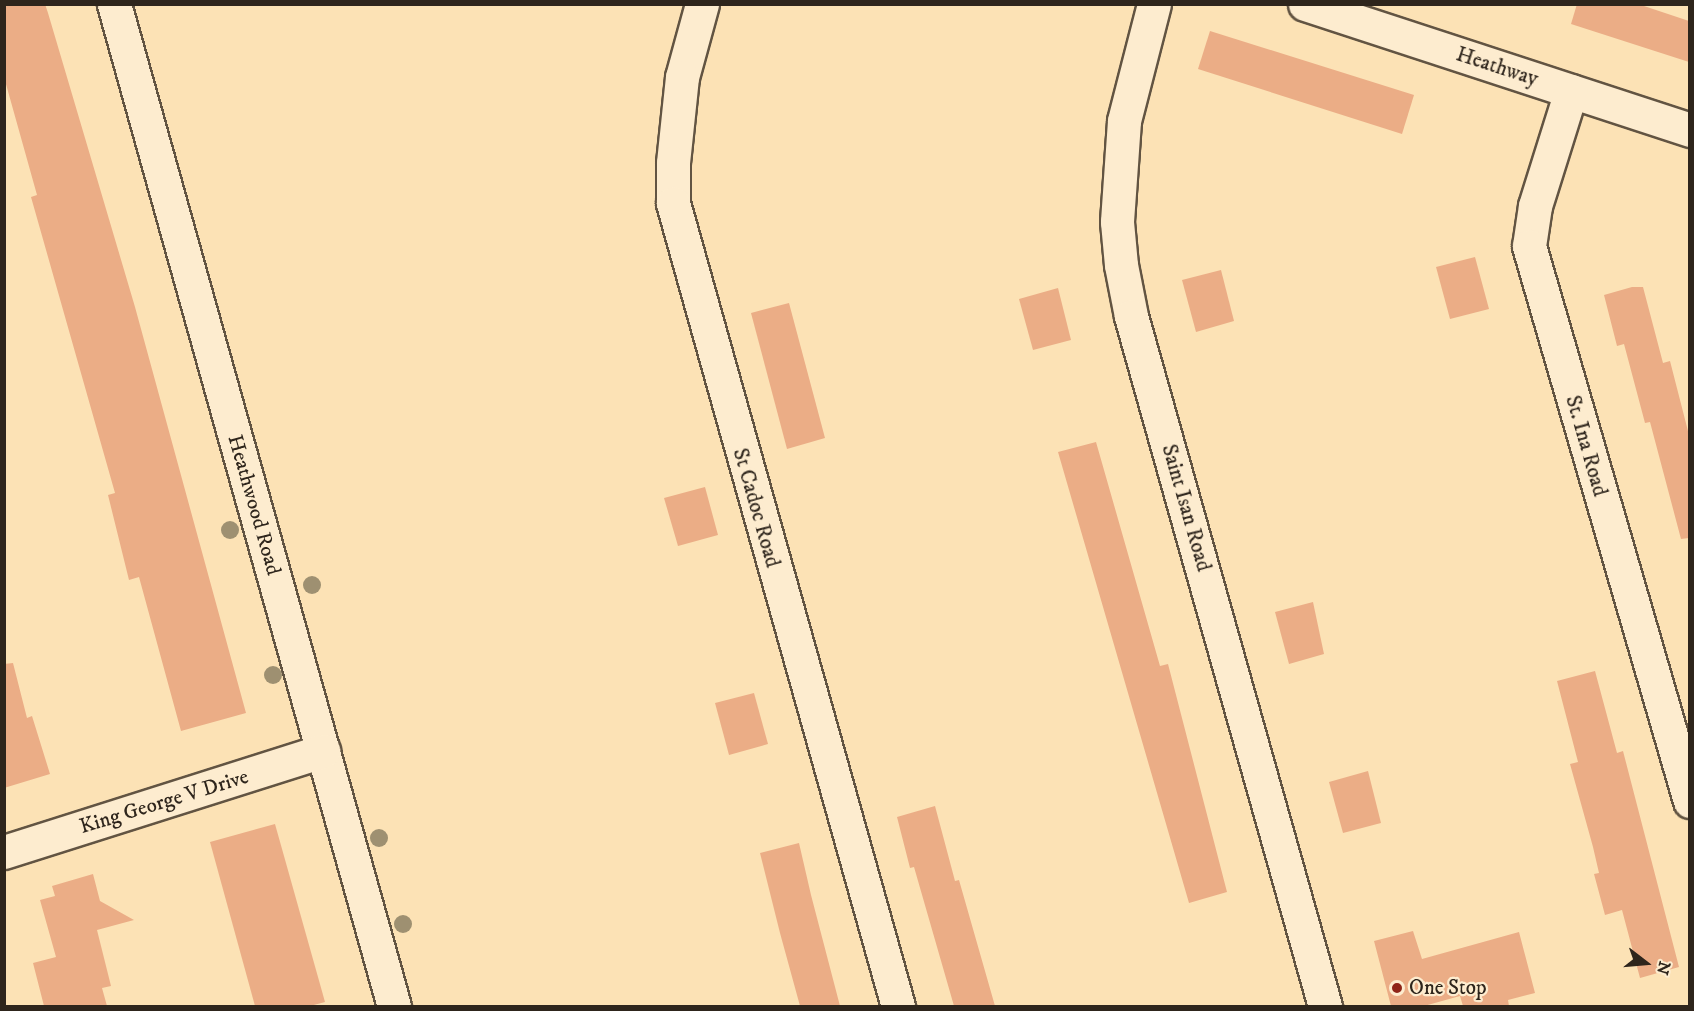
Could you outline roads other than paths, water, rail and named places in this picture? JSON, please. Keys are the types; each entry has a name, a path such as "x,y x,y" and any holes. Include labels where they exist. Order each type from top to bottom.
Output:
{"street":[{"name":"Heathwood Road","path":"114,4 394,1006"},
{"name":"St Cadoc Road","path":"702,4 682,76 672,163 673,203 898,1006"},
{"name":"Saint Isan Road","path":"1154,4 1124,121 1118,222 1121,265 1131,316 1325,1006"},
{"name":"Heathway","path":"1305,4 1689,130"},
{"name":"St. Ina Road","path":"1571,91 1535,206 1529,246 1689,801"},
{"name":"King George V Drive","path":"4,852 323,751"}],"place":[{"name":"One Stop","path":"1397,988"}]}
